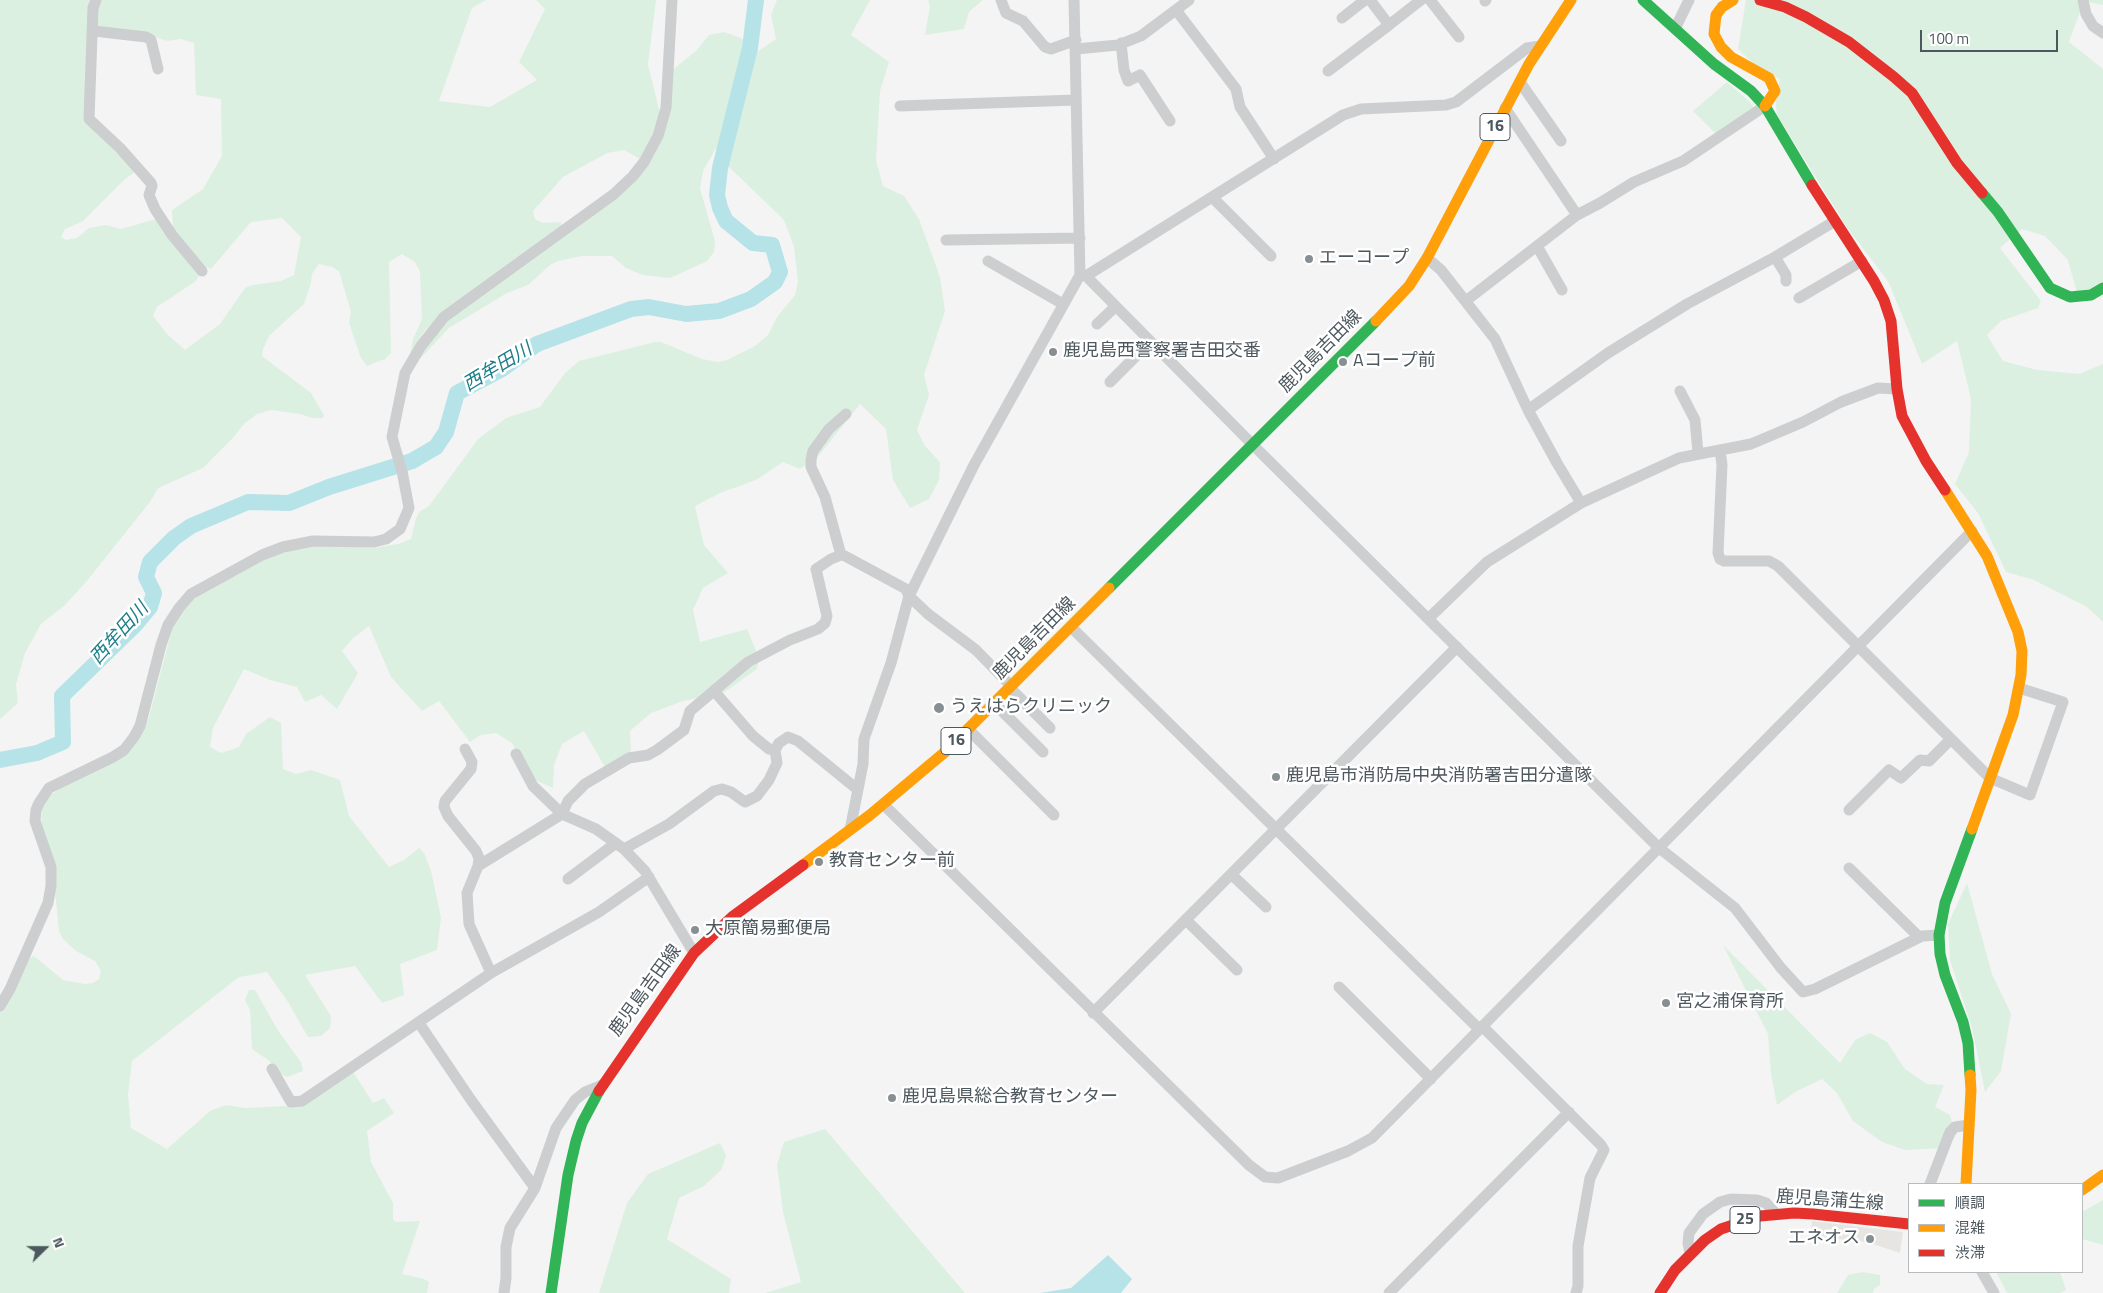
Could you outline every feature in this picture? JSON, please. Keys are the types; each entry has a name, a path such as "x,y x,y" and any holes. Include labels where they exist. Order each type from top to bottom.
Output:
{"main road":[{"name":"鹿児島吉田線","path":"550,1293 568,1176 576,1141 592,1102 694,953 732,917 850,830 938,758 1011,688 1409,286 1427,258 1505,108 1540,46 1571,0"},
{"path":"1643,0 1714,64 1751,91 1765,106 1790,151 1834,221 1862,261 1884,300 1892,321 1897,389 1902,416 1913,438 1972,531 1995,573 2018,632 2022,651 2019,688 2013,715 1945,903 1939,935 1940,954 1945,975 1963,1022 1968,1043 1971,1090 1966,1183"},
{"path":"1734,0 1722,8 1716,15 1714,34 1721,47 1731,57 1769,78 1775,91 1765,106"},
{"path":"1760,0 1806,17 1849,42 1912,93 1957,163 1998,212 2050,288 2070,297 2092,295 2103,288"},
{"path":"2083,1189 2103,1175"},
{"name":"鹿児島蒲生線","path":"1660,1293 1675,1270 1704,1240 1721,1229 1740,1221 1776,1214 1813,1214 1908,1224"}],"street":[{"path":"96,0 93,8 94,31 89,119 120,148 150,183 152,186 149,195 155,209 172,235 202,271"},
{"path":"0,1006 10,989 48,903 51,886 51,867 35,821 36,810 49,788 113,757 124,750 134,737 140,726 160,645 168,625 191,594 262,555 283,547 313,541 374,542 395,534 404,524 409,512 402,471 392,437 405,373 421,346 444,317 614,194 633,176 652,150 666,108 672,0"},
{"path":"1000,0 1006,13 1022,21 1045,47 1051,49 1076,44 1121,43 1141,36 1189,0"},
{"path":"1074,0 1080,238 1083,276 1658,847 1735,908 1781,968 1803,992 1815,988 1919,937 1939,935"},
{"path":"1342,18 1365,0"},
{"path":"1370,0 1389,25"},
{"path":"1328,71 1421,0"},
{"path":"1430,0 1459,37"},
{"path":"1675,29 1689,0"},
{"path":"2083,0 2086,14 2093,26 2103,33"},
{"path":"1176,10 1236,89 1240,107 1274,159"},
{"path":"94,31 146,37 151,40 158,69"},
{"path":"1121,43 1124,70 1128,81 1140,75 1170,121"},
{"path":"850,830 863,764 864,739 891,663 909,596 974,465 1063,304 1083,276 1343,116 1360,109 1446,105 1456,102 1527,48 1540,46"},
{"path":"1520,82 1561,141"},
{"path":"900,106 1076,100"},
{"path":"1467,300 1577,215 1634,182 1684,161 1765,106"},
{"path":"1505,108 1577,215"},
{"path":"1212,197 1271,256"},
{"path":"1528,410 1641,332 1687,304 1775,257 1834,221"},
{"path":"946,240 1080,238"},
{"path":"1536,246 1562,290"},
{"path":"1775,257 1786,275 1786,281"},
{"path":"1427,258 1441,270 1467,300 1495,339 1528,410 1581,503"},
{"path":"988,261 1063,304"},
{"path":"1800,298 1862,261"},
{"path":"1097,324 1115,307"},
{"path":"1110,382 1150,342"},
{"path":"1428,618 1487,562 1581,503 1679,458 1765,440 1841,402 1878,388 1897,389"},
{"path":"1680,391 1695,420 1698,454"},
{"path":"841,555 825,497 811,467 811,460 813,451 829,429 846,414"},
{"path":"1720,450 1722,489 1719,557 1724,561 1769,561 1778,566 1990,778 2030,795 2063,702 2019,688"},
{"path":"883,804 1249,1165 1265,1177 1271,1179 1360,1146 1387,1124 1658,847 1972,531"},
{"path":"478,866 562,814 568,801 585,784 629,758 657,750 684,730 690,711 715,692 727,679 748,662 825,624 827,616 816,569 841,555 906,588 909,596 928,614 976,650 1050,728"},
{"path":"1071,627 1601,1145 1604,1150 1590,1178 1578,1246 1578,1286 1576,1293"},
{"path":"1093,1013 1457,647"},
{"path":"715,692 753,736 770,749 775,750"},
{"path":"995,704 1043,752"},
{"path":"968,730 1054,815"},
{"path":"568,879 620,846 669,824 714,791 722,789 731,792 745,802 757,796 769,780 777,763 775,750 779,743 788,737 798,741 857,789"},
{"path":"1849,810 1889,770 1902,778 1920,760 1929,761 1951,739"},
{"path":"465,749 472,762 471,769 445,801 444,807 448,816 476,851 479,858 478,866 467,894 468,924 491,974"},
{"path":"516,754 533,786 562,814 596,829 620,846 649,877 694,953"},
{"path":"1849,868 1919,937"},
{"path":"1231,874 1266,907"},
{"path":"272,1069 291,1102 302,1101 491,974 599,912 649,877"},
{"path":"1186,920 1237,970"},
{"path":"1339,987 1431,1079"},
{"path":"419,1023 471,1100 535,1188"},
{"path":"504,1293 506,1247 510,1228 535,1188 556,1128 569,1107 585,1092 602,1085"},
{"path":"1389,1293 1569,1112"},
{"path":"1930,1183 1950,1132 1956,1127 1969,1125"},
{"path":"1690,1253 1689,1233 1703,1214 1720,1202 1730,1199 1757,1200 1766,1203 1776,1214"},
{"path":"1983,1273 1994,1293"}],"shaded area":[{"name":"エネオス","path":"1812,1221 1903,1232 1900,1253 1867,1242 1810,1236"}],"green space":[{"path":"0,0 92,0 85,112 133,164 135,172 124,180 83,221 65,229 61,237 66,240 77,238 89,228 106,225 121,229 156,219 200,274 196,281 157,307 153,316 168,335 185,350 220,324 245,288 281,281 294,275 301,237 282,218 251,222 211,269 206,267 173,231 172,210 203,189 222,156 221,99 196,95 194,43 181,39 167,41 150,35 96,28 99,0 486,0 472,8 439,101 490,107 537,80 519,62 545,9 536,0 656,0 648,65 660,113 653,137 642,160 624,150 607,153 563,177 533,211 535,219 543,223 561,222 562,227 441,314 423,333 410,355 413,339 422,319 420,272 415,262 402,254 389,262 391,353 385,359 367,366 361,358 349,323 351,312 339,271 319,264 312,274 304,304 269,336 262,356 311,393 324,415 323,418 312,418 300,414 271,410 257,414 244,424 203,468 158,488 150,502 86,582 65,605 41,624 25,653 16,684 18,703 0,719"},
{"path":"777,0 870,0 851,35 889,62 880,91 876,160 883,186 904,196 919,219 940,277 945,311 924,375 929,395 917,430 925,446 940,462 939,480 929,499 910,508 893,480 886,429 860,404 820,454 800,469 783,462 756,480 720,493 695,506 704,545 728,573 703,588 693,610 700,642 747,629 759,658 757,669 723,693 683,701 651,713 630,731 631,755 605,767 584,731 562,744 554,765 553,788 533,779 512,743 496,733 481,735 470,742 439,701 422,711 391,677 369,626 353,638 342,651 358,673 337,709 321,695 305,702 297,687 270,680 244,669 213,728 210,747 221,753 239,747 246,734 270,717 281,723 283,769 296,774 311,770 340,780 349,816 389,867 404,860 419,848 424,853 431,871 441,917 437,950 400,964 404,995 382,1003 355,966 305,975 331,1016 330,1028 321,1036 308,1037 288,1002 267,972 239,977 132,1061 128,1095 131,1128 167,1149 210,1111 226,1105 245,1108 303,1105 352,1070 373,1103 384,1098 394,1113 367,1131 371,1162 393,1203 393,1220 397,1222 420,1221 402,1274 429,1282 427,1293 0,1293 0,1009 29,958 34,956 63,980 85,984 93,983 99,979 101,971 95,961 76,951 63,939 59,931 55,891 41,828 42,808 49,796 141,735 149,717 173,625 191,601 205,590 279,552 324,545 374,548 398,544 411,539 416,518 420,511 429,506 478,439 506,418 540,407 565,373 579,361 661,342 702,359 718,362 727,360 755,346 768,335 777,317 795,295 798,282 794,247 784,220 728,166 716,148 703,171 700,188 715,241 714,252 707,261 670,278 643,275 626,268 612,256 582,256 558,261 550,265 528,285 507,293 449,328 417,362 421,354 448,320 623,192 659,146 671,71 696,51 709,35 724,32 741,38 757,52 776,39 771,15"},
{"path":"928,0 983,0 969,12 964,29 925,35 930,6"},
{"path":"1746,0 2103,0 2103,5 2084,1 2069,42 2103,69 2103,287 2078,297 2068,260 2045,236 2022,229 2000,248 2041,301 2038,308 2001,321 1987,335 2003,361 2037,370 2079,374 2103,364 2103,622 2087,607 2034,580 2006,572 1978,513 1955,484 1969,452 1971,399 1957,341 1922,364 1888,281 1848,229 1777,115 1775,97 1780,79 1755,65 1738,49"},
{"path":"1727,82 1750,102 1754,108 1716,134 1693,111"},
{"path":"1967,883 1992,974 2011,1014 2001,1071 1985,1092 1972,1028 1950,960 1948,924"},
{"path":"1723,945 1840,1063 1855,1040 1870,1033 1887,1042 1905,1069 1927,1084 1944,1085 1935,1107 1950,1115 1956,1136 1946,1148 1905,1150 1882,1142 1853,1121 1837,1093 1822,1079 1795,1092 1777,1105 1771,1074 1768,1034"},
{"path":"249,990 255,990 279,1032 301,1062 303,1071 287,1077 252,1049 250,1010 245,1000"},
{"path":"825,1129 965,1293 765,1293 801,1282 783,1212 777,1165 784,1142"},
{"path":"720,1143 726,1155 722,1169 704,1186 679,1198 667,1239 731,1279 729,1293 599,1293 627,1203 648,1174"},
{"path":"2103,1200 2103,1245 2083,1239 2083,1211"},
{"path":"1863,1272 1880,1275 1880,1285 1874,1289 1873,1293 1837,1293 1848,1275"},
{"path":"1997,1273 2060,1273 2066,1290 2060,1293 2007,1293"}],"water":[{"path":"1108,1255 1132,1279 1121,1293 1040,1293 1071,1288"}],"waterway":[{"name":"西牟田川","path":"0,760 37,753 63,742 62,696 136,624 150,607 154,593 146,577 150,562 174,538 191,526 248,502 289,503 329,487 412,461 436,447 446,432 457,393 502,369 537,344 631,309 649,307 686,314 719,311 751,299 775,282 780,272 772,245 753,243 726,221 717,195 720,168 750,48 756,0"}],"traffic: fast":[{"path":"1643,0 1714,64 1751,91 1765,106 1812,185"},
{"path":"1982,193 1998,212 2050,288 2070,297 2091,295 2103,288"},
{"path":"1109,588 1376,321"},
{"path":"1970,1075 1968,1043 1963,1022 1945,975 1940,954 1939,935 1945,903 1972,829"},
{"path":"551,1293 568,1175 576,1141 582,1123 599,1091"}],"traffic: slow":[{"path":"1376,321 1409,286 1427,258 1529,64 1571,0"},
{"path":"1733,0 1722,7 1716,15 1714,34 1721,47 1731,57 1769,78 1775,91 1765,106"},
{"path":"1945,490 1987,556 2018,632 2022,651 2021,675 2013,715 1972,829"},
{"path":"803,865 870,815 945,752 1109,588"},
{"path":"1966,1183 1971,1090 1970,1075"},
{"path":"2083,1189 2103,1175"}],"traffic: jam":[{"path":"1760,0 1785,7 1806,17 1849,42 1894,77 1912,93 1957,163 1982,193"},
{"path":"1812,185 1874,281 1884,300 1891,321 1897,389 1902,416 1926,461 1945,490"},
{"path":"599,1091 694,953 732,917 803,865"},
{"path":"1660,1293 1675,1270 1705,1240 1721,1229 1760,1216 1794,1213 1813,1214 1908,1224"}],"place":[{"name":"エーコープ","path":"1309,259"},
{"name":"鹿児島西警察署吉田交番","path":"1053,352"},
{"name":"Aコープ前","path":"1343,362"},
{"name":"うえはらクリニック","path":"939,708"},
{"name":"鹿児島市消防局中央消防署吉田分遣隊","path":"1276,777"},
{"name":"教育センター前","path":"819,862"},
{"name":"大原簡易郵便局","path":"695,930"},
{"name":"宮之浦保育所","path":"1666,1003"},
{"name":"鹿児島県総合教育センター","path":"892,1098"},
{"name":"エネオス","path":"1870,1239"}]}
